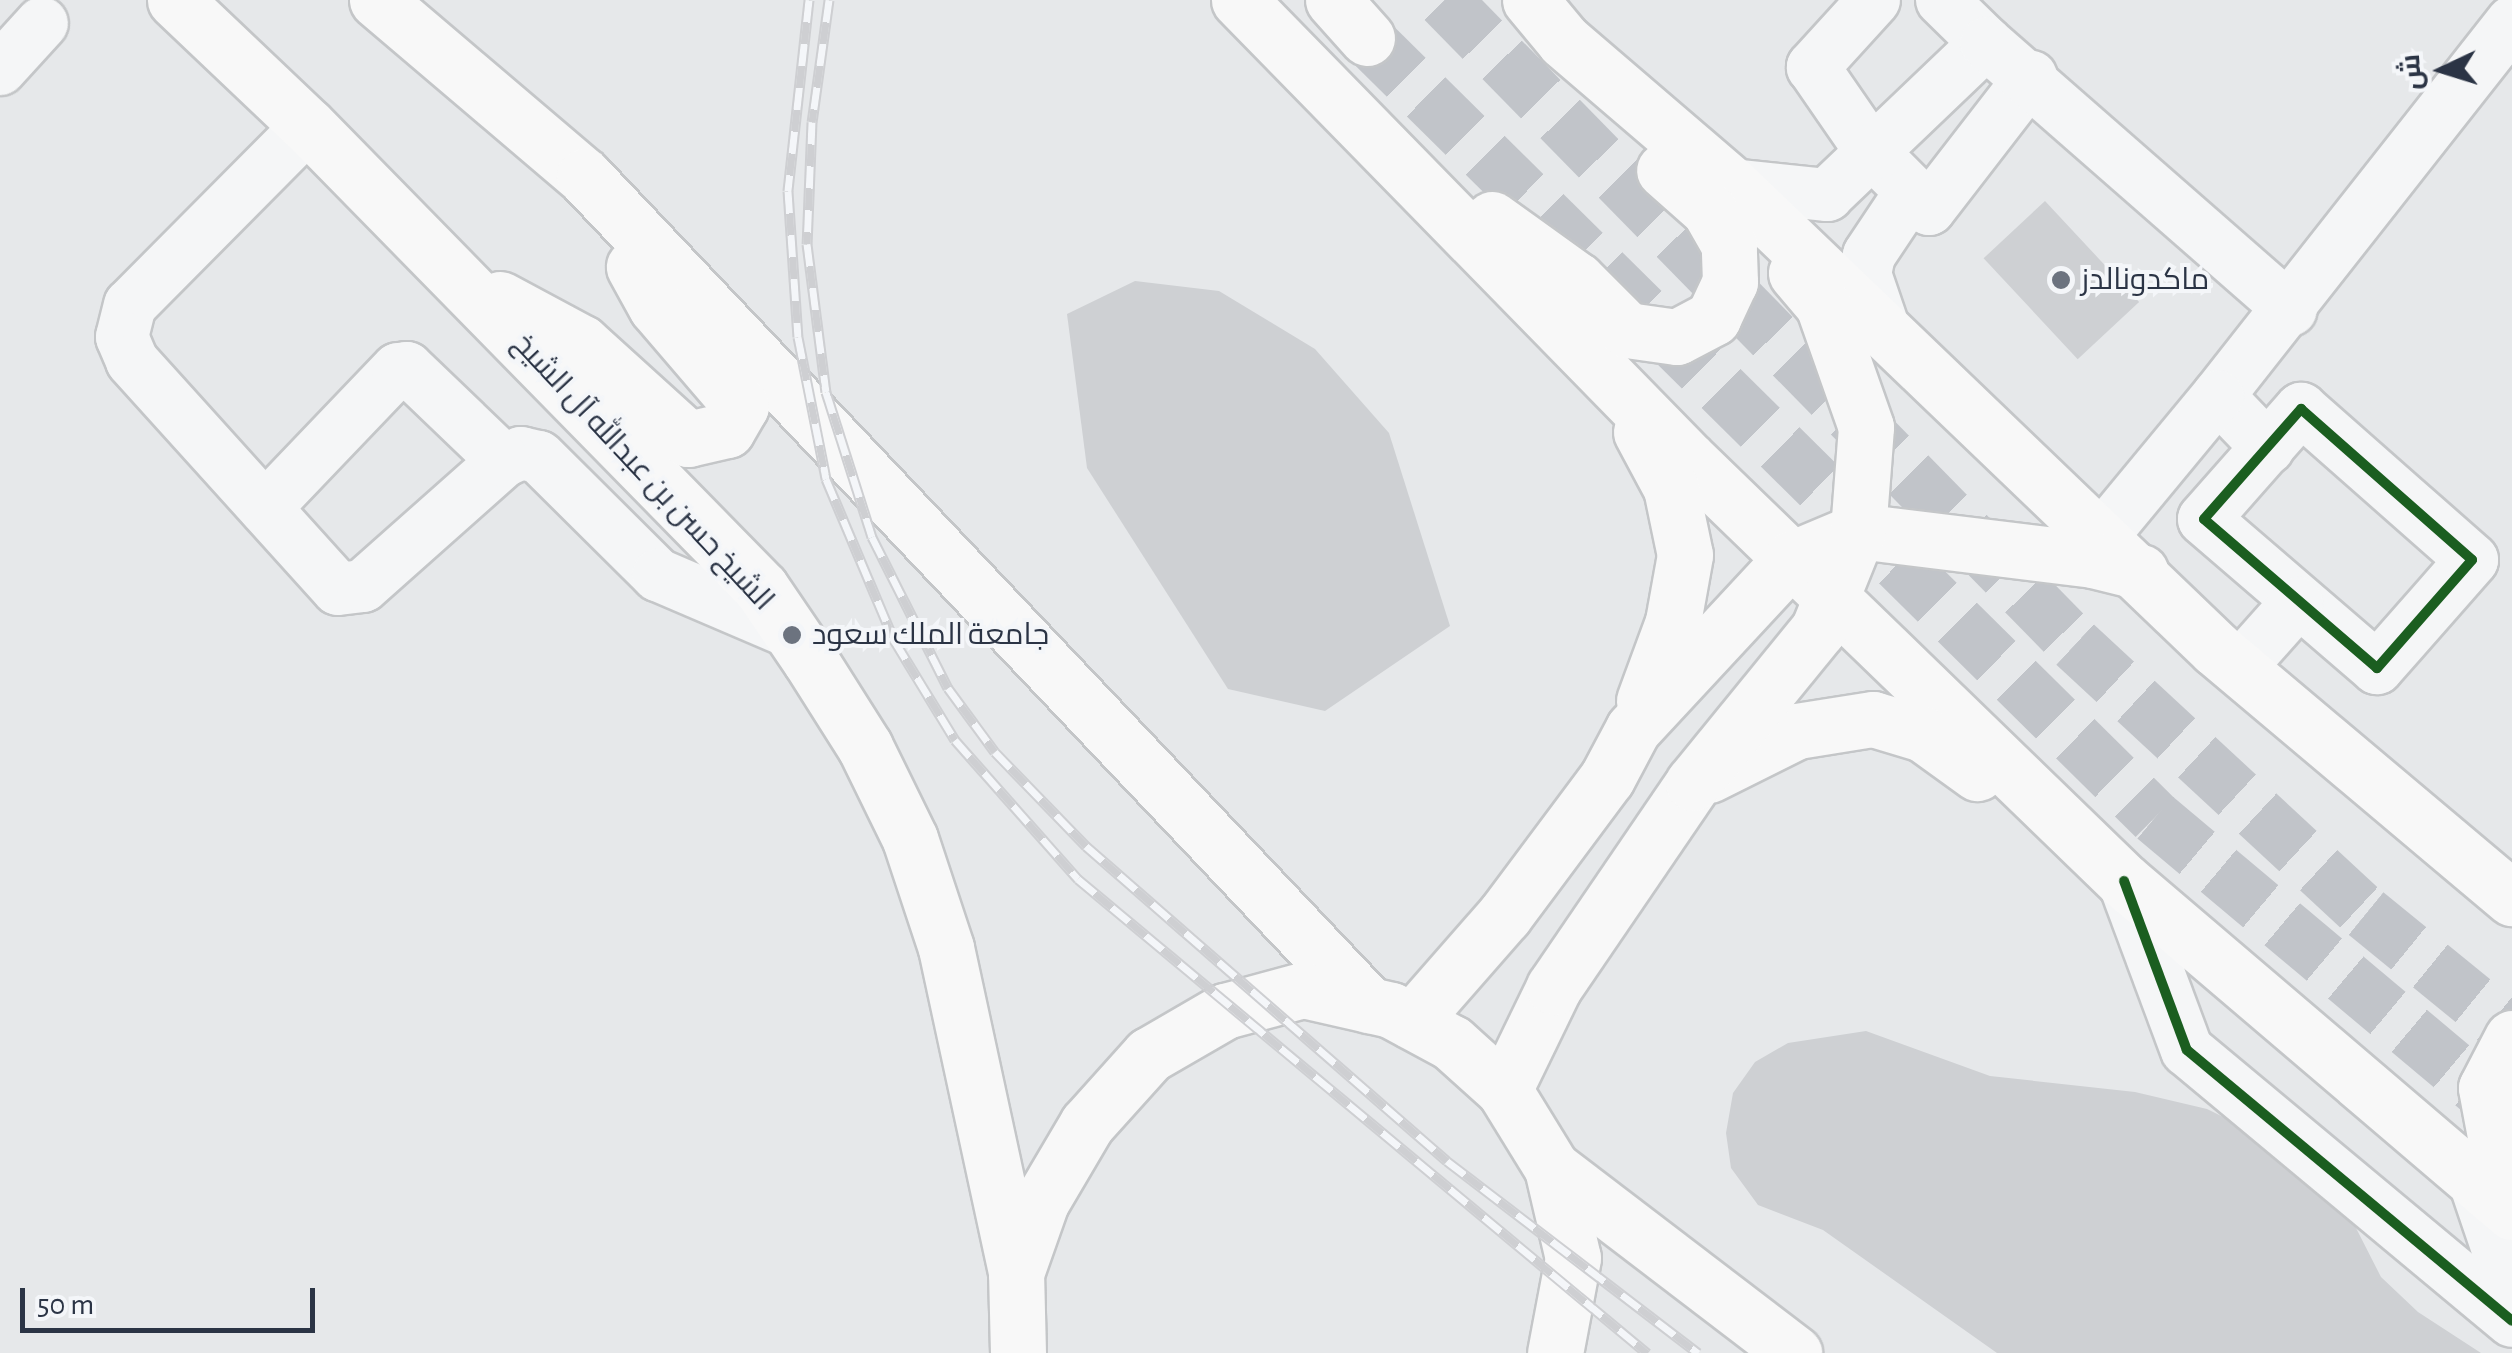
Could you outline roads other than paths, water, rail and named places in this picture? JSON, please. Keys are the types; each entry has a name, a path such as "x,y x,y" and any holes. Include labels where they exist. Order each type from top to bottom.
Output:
{"main road":[{"name":"الشيخ حسن بن عبدالله آل الشيخ","path":"175,0 308,126 761,588 864,747 910,840 946,948 1016,1273 1018,1353"},
{"name":"الشيخ حسن بن عبدالله آل الشيخ","path":"377,0 584,176 1390,1013"},
{"path":"1239,0 1791,559 2124,881"},
{"path":"1350,115 1577,280 1627,330 1677,337 1712,318 1730,282 1729,245 1709,210 1652,159 1530,0"},
{"path":"1564,42 1732,185 2228,658 2512,898"},
{"path":"1504,1090 1554,987 1692,783 1818,630 1858,532 1866,427 1823,305 1752,221 1564,42"},
{"path":"454,273 582,343 688,439 727,430 741,406 656,306 584,176"},
{"path":"1390,1013 1504,916 1607,778 1633,729 1674,622 1684,555 1671,488 1612,376"},
{"path":"1633,729 1791,559 1858,532 2074,557 2122,554"},
{"path":"1692,783 1797,731 1873,719 1923,734 2124,881 2499,1183"},
{"name":"الشيخ حسن بن عبدالله آل الشيخ","path":"1016,1273 1041,1202 1087,1124 1149,1055 1225,1011 1303,990 1390,1013 1452,1043 1504,1090 1552,1168 1574,1258 1555,1353"},
{"path":"2499,1183 2496,1136 2486,1088 2512,1038"},
{"name":"الشيخ حسن بن عبدالله آل الشيخ","path":"1552,1168 1794,1353"}],"street":[{"path":"1874,0 1813,67 1871,152 1929,209 1999,110 2031,77"},
{"path":"1942,0 2291,310"},
{"path":"0,69 42,22"},
{"path":"2122,554 2218,396 2291,310 2512,22"},
{"path":"1732,185 1780,195 1827,195 1986,42"},
{"path":"308,126 130,305 122,337 132,361 338,588 364,586 504,460 521,453 539,457 658,575 791,632"},
{"path":"1883,328 1864,274 1869,255 1911,192"},
{"path":"265,508 398,369 407,368 504,460"},
{"path":"2218,396 2268,448"},
{"path":"2301,409 2472,560 2377,668 2283,592 2204,518 2268,448 2301,409"},
{"path":"2228,658 2283,592"},
{"path":"2124,881 2187,1050 2512,1321"},
{"path":"2499,1183 2512,1291"}],"tunnel":[{"path":"1444,0 2075,644 2366,913 2512,1032"},
{"path":"1367,38 2155,817 2512,1117"}],"railway":[{"path":"809,0 788,191 798,337 826,479 894,640 955,740 1078,879 1647,1353"},
{"path":"829,0 812,122 807,244 826,392 872,537 948,688 995,752 1086,846 1447,1161 1698,1353"}],"place":[{"name":"ماكدونالدز","path":"2061,280"},
{"name":"جامعة الملك سعود","path":"792,635"}]}
